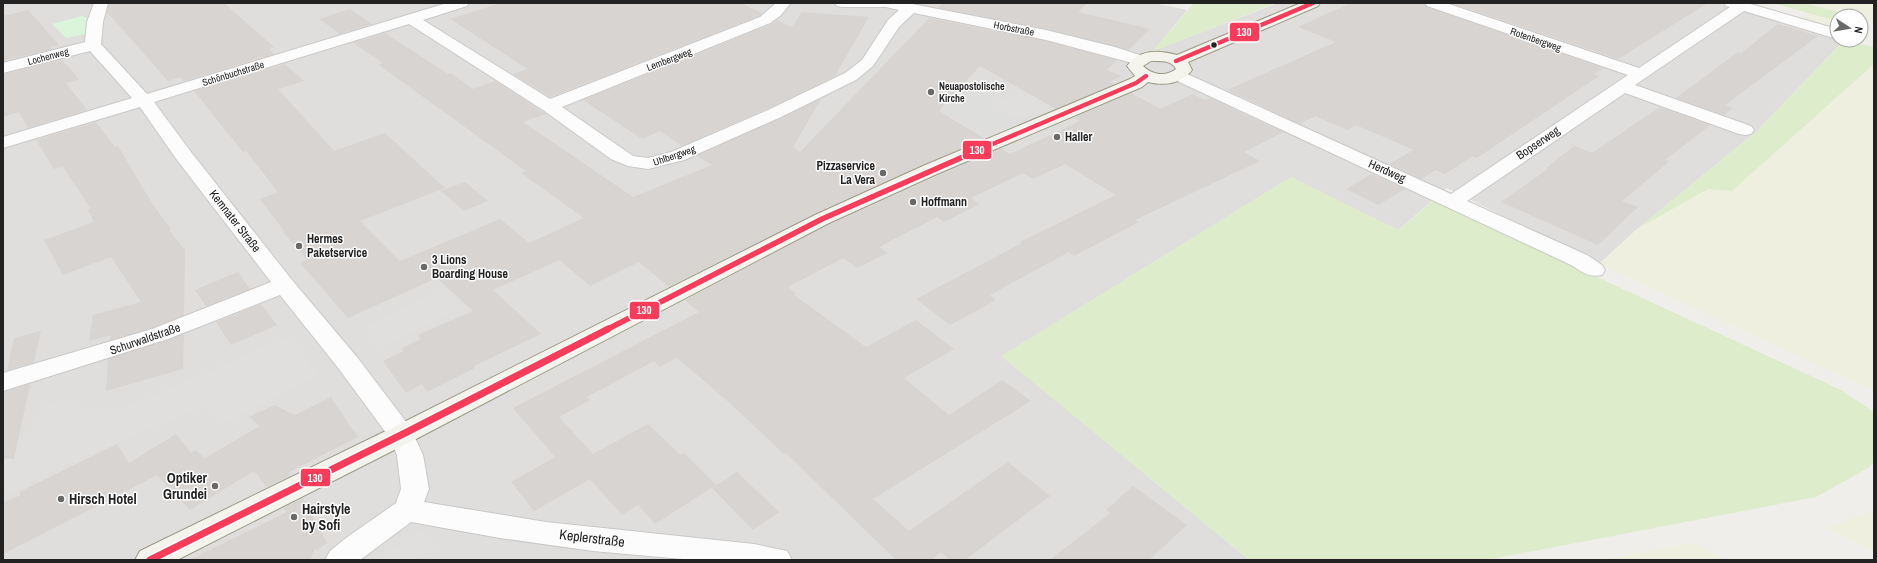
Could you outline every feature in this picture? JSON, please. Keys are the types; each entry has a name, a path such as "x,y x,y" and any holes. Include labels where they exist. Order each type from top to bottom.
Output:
{"main road":[{"path":"150,560 401,434 822,219 930,170 1136,83 1143,68 1167,78 1177,68 1313,3"}],"street":[{"path":"93,45 95,22 101,3"},
{"name":"Schönbuchstraße","path":"3,143 462,3"},
{"name":"Lembergweg","path":"549,106 765,20 775,13 784,3"},
{"name":"Horbstraße","path":"842,3 886,3 910,10 1040,33 1143,68"},
{"name":"Rotenbergweg","path":"1432,3 1640,74"},
{"path":"1736,5 1829,32"},
{"name":"Bopserweg","path":"1453,201 1541,140 1624,87 1736,5"},
{"name":"Uhlbergweg","path":"411,19 549,106 629,161 641,164 654,163 668,159 783,110 858,72 869,61 891,24 901,15 910,10"},
{"name":"Lochenweg","path":"3,68 93,45"},
{"name":"Kemnater Straße","path":"93,45 144,100 164,130 284,286 348,363 401,434 410,455 415,489 407,510"},
{"name":"Herdweg","path":"1177,68 1579,260 1594,270"},
{"path":"1624,87 1745,130"},
{"name":"Schurwaldstraße","path":"3,382 160,334 284,286"},
{"path":"340,560 356,546 407,510"},
{"name":"Keplerstraße","path":"407,510 465,521 583,538 731,553 778,560"}],"shaded area":[{"path":"3,3 1154,3 1187,10 1153,51 1278,3 1757,3 1751,7 1829,29 1829,48 1836,48 1758,130 1637,229 1599,264 1447,188 1398,230 1291,177 1002,356 1249,560 3,560"},
{"path":"885,58 929,66 971,80 995,99 987,102 1018,119 990,132 957,114 950,117 916,111 859,84"},
{"path":"1021,93 1047,107 1018,119 992,104"},
{"path":"436,294 451,295 463,307 381,347 365,327"},
{"path":"288,337 317,375 223,423 207,405 121,440 3,495 3,440 36,429 43,405 121,410"},
{"path":"423,531 436,548 415,560 377,560 376,558"}],"green space":[{"path":"1194,3 1275,3 1152,52"},
{"path":"1773,3 1805,3 1829,10 1829,19"},
{"path":"1805,3 1874,3 1874,22 1869,21 1869,8 1829,8 1829,10"},
{"path":"1807,13 1829,19 1829,29 1798,20"},
{"path":"82,16 89,18 86,34 66,38 52,24"},
{"path":"1869,46 1874,47 1874,64 1732,191 1708,189 1637,229 1758,130 1836,48 1869,48"},
{"path":"1874,64 1874,391 1599,264 1637,229 1708,189 1732,191"},
{"path":"1291,177 1398,230 1433,201 1841,390 1874,412 1874,462 1868,468 1816,497 1487,560 1249,560 1001,356"},
{"path":"1874,510 1874,552 1825,528"},
{"path":"1695,543 1726,560 1601,560 1645,551"}],"building":[{"path":"109,3 224,3 274,47 269,49 274,54 184,81 180,77 168,81 107,12"},
{"path":"501,3 741,3 762,13 759,16 550,97 513,74 528,69 450,19"},
{"path":"943,3 1087,3 1078,12 1150,29 1128,50 1046,29 938,8"},
{"path":"1351,3 1424,3 1427,7 1604,68 1594,74 1599,76 1477,158 1473,156 1445,174 1436,170 1421,179 1389,164 1414,150 1356,125 1347,130 1315,116 1300,124 1227,90 1336,42 1298,27"},
{"path":"1451,3 1708,3 1618,59"},
{"path":"350,9 372,24 340,34 319,19"},
{"path":"28,10 59,45 50,47 52,49 3,61 3,16"},
{"path":"802,12 869,17 835,76 767,109 682,146 660,131 642,139 583,100 771,24 777,20 792,27"},
{"path":"929,18 1046,41 1117,60 1107,70 1122,76 1109,82 1114,84 1056,109 980,66 939,111 985,139 814,214 669,287 639,262 590,286 559,260 493,290 541,334 474,366 475,368 427,392 422,384 406,393 383,361 404,351 402,348 421,339 418,335 473,311 437,278 348,318 300,263 307,260 283,232 284,231 260,199 278,192 246,151 243,152 194,91 285,64 304,81 278,89 334,151 385,133 445,188 360,221 400,261 500,219 529,243 584,218 521,173 526,171 379,65 383,63 353,43 385,33 448,74 451,73 473,89 495,81 546,114 523,122 633,197 712,165 697,156 821,99 793,147 800,152"},
{"path":"1778,24 1818,36 1725,105 1733,108 1724,115 1676,98 1738,52 1741,53"},
{"path":"62,60 79,79 66,83 87,110 28,128 19,112 3,117 3,74"},
{"path":"1131,93 1160,109 1193,94 1205,100 1210,98 1283,132 1244,152 1260,161 1135,220 1139,222 1074,256 1069,252 990,295 996,300 950,325 916,299 1022,243 1020,242 1116,195 1065,164 1033,179 1023,173 971,198 979,204 944,222 937,217 879,247 887,253 857,268 843,258 788,287 796,294 794,295 866,347 916,320 954,349 904,378 949,415 1002,380 1031,401 873,499 909,531 1008,462 1050,496 965,560 949,560 941,552 931,560 896,560 786,453 784,454 731,404 677,358 660,367 654,361 587,397 590,400 559,417 593,454 648,424 680,455 684,453 716,485 655,524 638,505 622,515 590,479 534,511 511,482 555,457 513,408 699,312 685,300 830,224 1001,148 1010,154 1080,121 1073,118"},
{"path":"1660,107 1710,125 1665,160 1670,161 1622,201 1638,207 1598,245 1501,202 1548,169 1546,168 1574,146 1592,153"},
{"path":"96,122 115,147 118,146 153,205 171,229 169,230 185,250 184,315 152,328 110,340 111,335 89,341 93,315 141,302 111,257 63,275 44,240 94,222 88,210 91,209 63,167 54,169 36,140"},
{"path":"1372,174 1405,189 1378,205 1346,189"},
{"path":"465,182 488,201 464,211 441,191"},
{"path":"238,272 250,289 206,306 195,290"},
{"path":"261,304 277,325 231,345 216,322"},
{"path":"41,331 34,362 7,370 14,338"},
{"path":"184,334 183,369 106,391 108,359"},
{"path":"30,384 14,459 3,458 3,392"},
{"path":"331,397 358,437 289,472 291,476 267,487 254,471 190,510 157,475 3,554 3,503 21,495 19,492 117,444 129,463 176,434 191,453 195,450 205,458 260,426 249,417 274,405 295,415"},
{"path":"737,472 779,512 753,530 712,488"},
{"path":"1133,486 1187,525 1149,560 1050,560 1110,513 1106,510"},
{"path":"303,498 327,543 317,550 315,548 310,560 189,560 287,512 283,508"}],"transit line":[{"name":"130","path":"1176,61 1313,3"},
{"name":"130","path":"150,560 407,432 822,219 930,170 1136,83 1146,76"}],"place":[{"name":"Neuapostolische Kirche","path":"931,92"},
{"name":"Haller","path":"1057,137"},
{"name":"Pizzaservice La Vera","path":"883,173"},
{"name":"Hoffmann","path":"913,202"},
{"name":"Hermes Paketservice","path":"299,246"},
{"name":"3 Lions Boarding House","path":"424,267"},
{"name":"Optiker Grundei","path":"215,486"},
{"name":"Hirsch Hotel","path":"61,499"},
{"name":"Hairstyle by Sofi","path":"294,517"}]}
